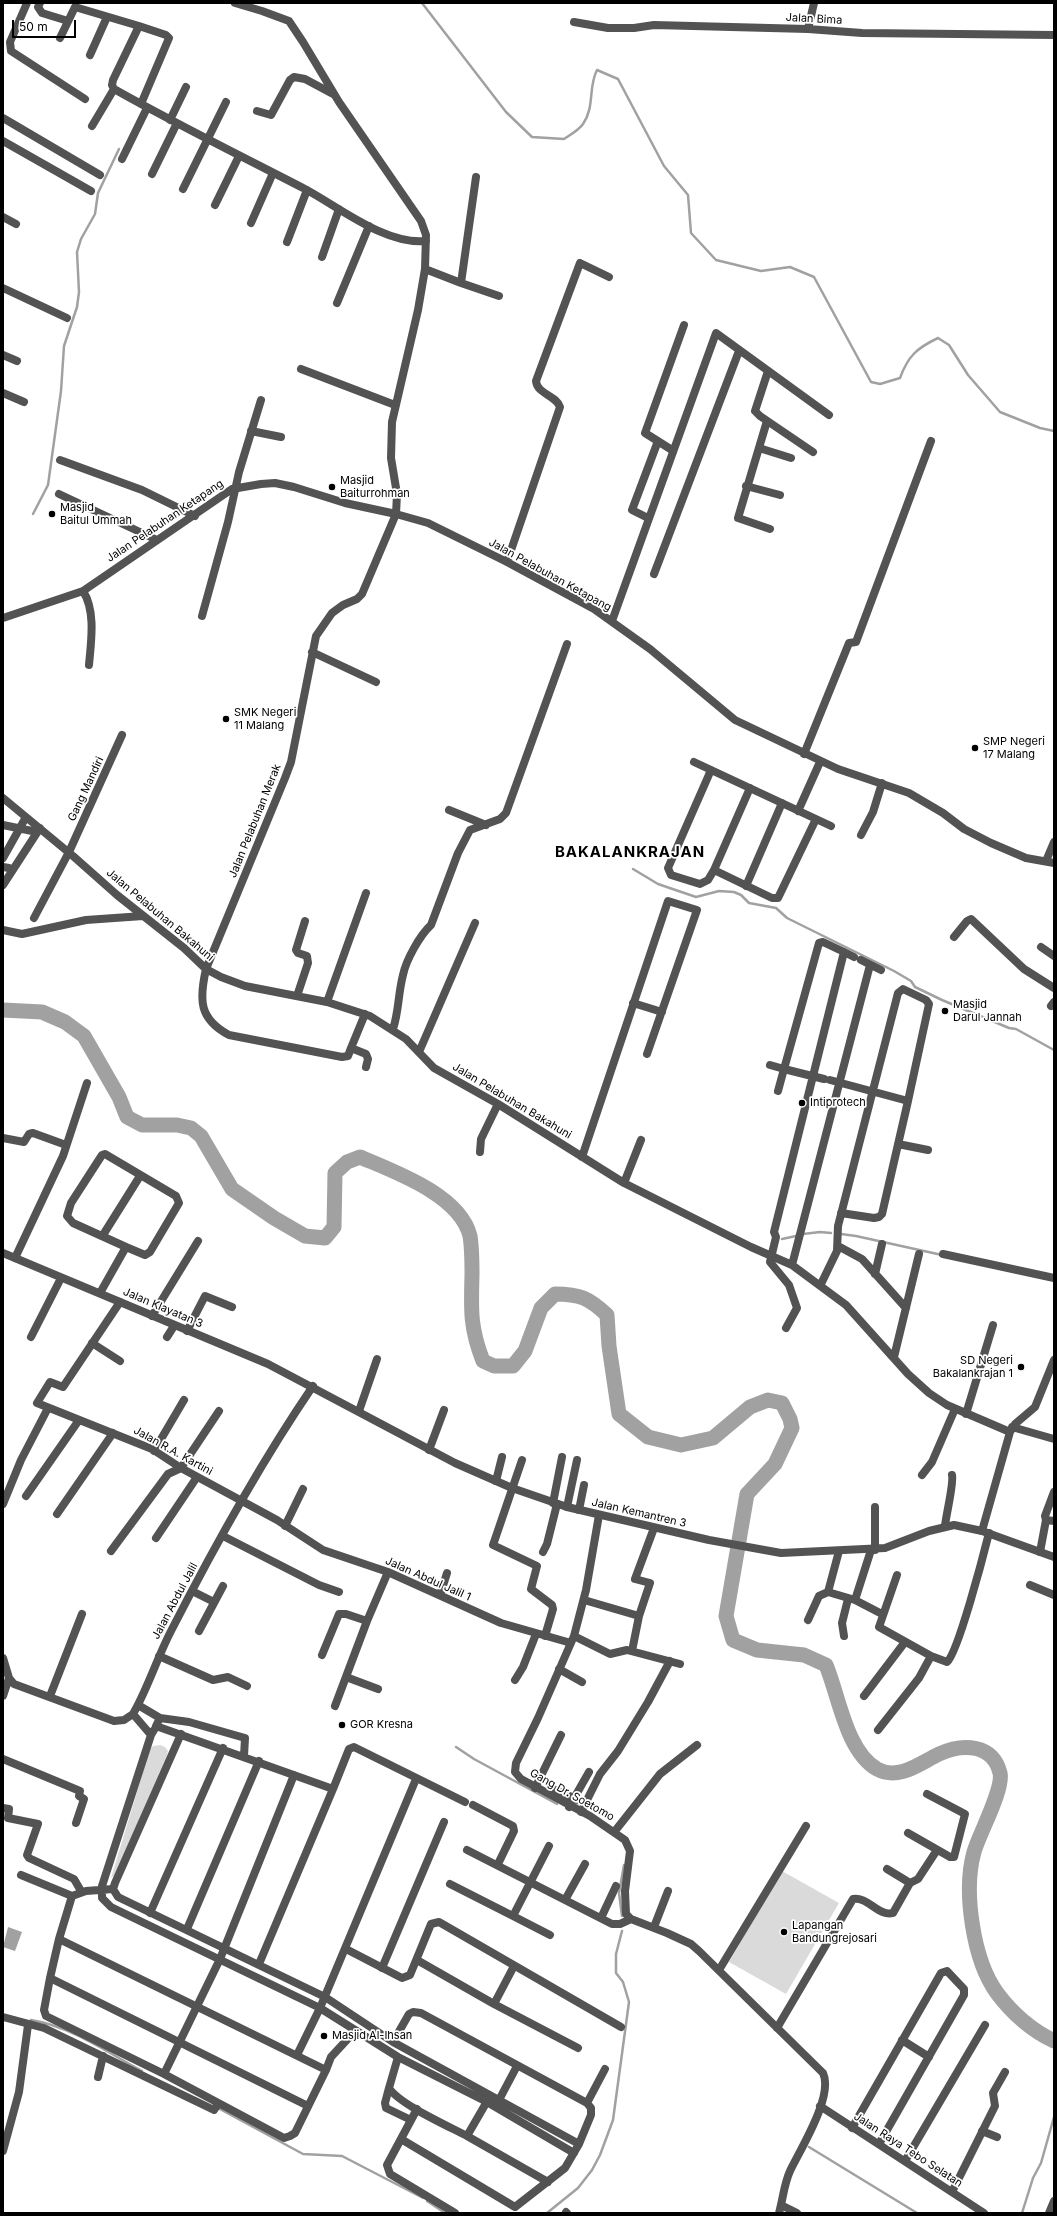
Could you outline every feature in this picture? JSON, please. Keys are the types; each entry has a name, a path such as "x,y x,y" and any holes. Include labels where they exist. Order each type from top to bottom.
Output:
{"street":[{"path":"27,3 10,42 11,51 85,99"},
{"path":"40,3 38,7 42,12 68,21"},
{"name":"Jalan Pelabuhan Merak","path":"234,3 289,21 304,42 333,94 421,221 426,241 425,269 418,310 392,422 390,451 398,494 396,514 369,582 362,594 357,599 343,605 327,618 316,636 291,762 206,969 201,992 203,1009 218,1029 229,1035 342,1057 348,1056 351,1048"},
{"path":"808,29 814,3"},
{"path":"60,38 75,7 139,26 166,35 169,38 144,106 122,159"},
{"path":"90,55 107,17"},
{"name":"Jalan Bima","path":"574,22 608,28 634,28 654,25 808,29 862,33 1054,35"},
{"path":"139,26 113,80 112,85 114,89 207,140 307,190 369,226 402,239 426,241"},
{"path":"257,111 271,116 290,80 294,77 305,79 333,94"},
{"path":"152,174 186,87"},
{"path":"92,126 114,89"},
{"path":"183,189 226,102"},
{"path":"3,118 100,175"},
{"path":"3,141 91,191"},
{"path":"215,205 239,156"},
{"path":"251,223 273,173"},
{"path":"461,283 476,177"},
{"path":"287,242 307,190"},
{"path":"322,257 339,209"},
{"path":"3,217 16,224"},
{"path":"337,303 369,226"},
{"path":"507,562 560,407 558,402 539,389 536,381 580,263 609,277"},
{"path":"425,269 499,296"},
{"path":"3,288 67,318"},
{"path":"672,450 645,433 684,325"},
{"path":"612,621 672,450 716,333 829,415"},
{"path":"654,574 739,351"},
{"path":"3,355 17,361"},
{"path":"301,369 395,406"},
{"path":"768,371 755,411 767,421 813,452"},
{"path":"3,393 24,402"},
{"path":"202,616 237,488 239,472 261,400"},
{"path":"767,421 746,486 738,518 770,529"},
{"path":"251,431 282,437"},
{"path":"648,518 632,510 658,441"},
{"path":"804,754 849,643 856,642 932,441"},
{"path":"759,448 791,458"},
{"path":"60,460 142,490 194,516"},
{"name":"Jalan Pelabuhan Ketapang","path":"3,618 83,591 157,540 237,488 275,483 294,487 377,512 396,514 428,523 507,562 594,609 612,621 650,649 735,720 820,762 847,773 882,783 909,793 942,813 964,829 991,843 1026,858 1050,862"},
{"path":"746,486 780,495"},
{"path":"59,494 157,540"},
{"path":"83,591 90,609 91,622 89,665"},
{"path":"393,1029 399,1013 403,974 423,932 432,925 458,853 470,830 500,819 506,813 567,644"},
{"path":"312,652 376,682"},
{"name":"Gang Mandiri","path":"34,918 69,852 122,735"},
{"path":"694,762 831,826"},
{"path":"798,811 820,762"},
{"path":"712,770 668,868 671,875 700,884 708,880 714,870 750,788"},
{"path":"861,835 873,812 882,783"},
{"name":"Jalan Pelabuhan Bakahuni","path":"3,798 26,817 38,830 69,852 143,916 184,948 206,969 221,977 245,986 327,1002 365,1014 393,1029 419,1052 434,1068 498,1104 624,1183 792,1265 821,1284 846,1305 908,1374 929,1393 954,1409 1011,1429 1054,1439"},
{"path":"746,886 782,803"},
{"path":"449,810 486,825"},
{"path":"3,858 26,817"},
{"path":"714,870 772,898 780,896 816,819"},
{"path":"3,825 20,829 38,830 3,885"},
{"path":"1050,862 1054,842"},
{"path":"327,1002 366,893"},
{"path":"582,1157 668,901 698,910 647,1054"},
{"path":"3,930 22,934 86,920 143,916"},
{"path":"954,937 967,921 971,919 1024,968 1054,988"},
{"path":"297,996 308,963 307,956 298,953 296,950 305,921"},
{"path":"419,1052 475,923"},
{"path":"778,1091 819,942 823,942 881,970"},
{"path":"1042,947 1054,956"},
{"path":"786,1328 796,1311 797,1305 789,1285 770,1262 776,1237 774,1232 788,1184 787,1176 844,952"},
{"path":"792,1265 870,965"},
{"path":"821,1284 838,1246 837,1233 841,1213 898,993 903,989 926,1000 929,1004 882,1214 879,1217 841,1213"},
{"path":"633,1003 662,1012"},
{"path":"365,1014 351,1048 368,1056 366,1067"},
{"path":"770,1065 872,1093 908,1101"},
{"path":"15,1258 66,1145 87,1083"},
{"path":"480,1152 481,1139 498,1104"},
{"path":"3,1138 24,1142 29,1134 33,1133 66,1145"},
{"path":"624,1183 641,1140"},
{"path":"898,1144 928,1150"},
{"path":"105,1154 176,1196 179,1203 150,1252 145,1255 103,1235 73,1223 67,1216 71,1203 100,1156 105,1154"},
{"path":"103,1235 140,1176"},
{"path":"152,1316 198,1241"},
{"path":"875,1274 882,1244"},
{"path":"838,1246 856,1254 906,1308"},
{"path":"100,1293 126,1247"},
{"name":"Jalan Klayatan 3","path":"3,1253 100,1293 174,1326 257,1359 313,1386"},
{"path":"894,1357 919,1254"},
{"path":"943,1254 1054,1278"},
{"path":"31,1337 59,1282"},
{"path":"187,1331 205,1296 209,1296 232,1307"},
{"path":"3,1504 21,1460 48,1408 37,1402 50,1382 62,1387 120,1302"},
{"path":"966,1414 993,1325"},
{"path":"167,1337 174,1326"},
{"path":"92,1343 120,1361"},
{"path":"359,1411 377,1359"},
{"path":"897,1575 882,1614 880,1628 931,1656 944,1662 949,1661 953,1654 986,1532 1011,1429 1035,1407 1052,1374 1054,1360"},
{"name":"Jalan Kemantren 3","path":"313,1386 429,1450 512,1488 579,1510 654,1528 769,1552 794,1553 873,1550 896,1546 945,1526 962,1525 986,1532 1054,1557"},
{"name":"Jalan Abdul Jalil","path":"133,1714 159,1656 192,1591 223,1536 240,1500 274,1443 313,1386"},
{"path":"154,1451 184,1400"},
{"name":"Jalan R.A. Kartini","path":"48,1408 113,1433 154,1451 181,1468 240,1500"},
{"path":"922,1475 932,1462 954,1409"},
{"path":"111,1551 168,1474 181,1468 219,1410"},
{"path":"429,1450 444,1410"},
{"path":"26,1496 79,1420"},
{"path":"57,1514 113,1433"},
{"path":"496,1481 502,1457"},
{"path":"543,1552 547,1544 562,1457"},
{"path":"522,1460 494,1547 538,1566 531,1589 552,1606 553,1609 545,1636"},
{"path":"567,1506 577,1460"},
{"path":"945,1526 947,1507 953,1483 952,1475"},
{"path":"156,1538 197,1476"},
{"path":"579,1510 584,1485"},
{"path":"285,1526 303,1489"},
{"path":"1040,1552 1050,1521 1046,1512 1054,1492"},
{"name":"Jalan Abdul Jalil 1","path":"240,1500 323,1550 388,1572 501,1623 536,1634 572,1639 610,1654 622,1650 632,1651"},
{"path":"844,1636 842,1623 873,1550 876,1506"},
{"name":"Gang Dr. Soetomo","path":"599,1515 584,1600 572,1639 515,1768 516,1775 535,1788 615,1832 628,1843 630,1851 624,1900 626,1914 630,1919"},
{"path":"654,1528 635,1579 650,1584 639,1616 632,1651 680,1664"},
{"path":"223,1536 319,1585 339,1592"},
{"path":"828,1592 839,1551"},
{"path":"335,1706 367,1621 388,1572"},
{"path":"440,1595 447,1572"},
{"path":"1030,1585 1054,1595"},
{"path":"199,1630 223,1586"},
{"path":"192,1591 214,1602"},
{"path":"808,1620 820,1596 828,1592 852,1599 882,1614"},
{"path":"584,1600 639,1616"},
{"path":"50,1696 82,1614"},
{"path":"322,1655 339,1614 346,1614 367,1621"},
{"path":"515,1680 523,1667 536,1634"},
{"path":"864,1696 905,1642"},
{"path":"159,1656 213,1680 228,1677 247,1686"},
{"path":"878,1730 919,1678 931,1656"},
{"path":"3,1658 9,1678 14,1684 50,1696 114,1721 124,1720 133,1714 151,1735"},
{"path":"580,1812 600,1774 618,1751 648,1702 670,1661"},
{"path":"559,1669 582,1682"},
{"path":"346,1677 378,1690"},
{"path":"3,1696 9,1678"},
{"path":"138,1705 160,1718 189,1722 245,1738 244,1756"},
{"path":"160,1718 151,1735 101,1891 105,1903 320,2008 398,2057 487,2102 574,2153"},
{"path":"156,1726 223,1748 333,1789"},
{"path":"114,1890 181,1734"},
{"path":"535,1788 561,1735"},
{"path":"615,1832 660,1774 697,1745"},
{"path":"259,1964 351,1747 512,1826 514,1831 498,1864"},
{"path":"150,1913 223,1748"},
{"path":"3,1759 80,1791 79,1796 84,1799 76,1823"},
{"path":"187,1929 259,1761"},
{"path":"569,1807 589,1772"},
{"path":"164,2074 198,2007 220,1959 294,1775"},
{"path":"297,2055 346,1949 416,1779"},
{"path":"556,1790 582,1802"},
{"path":"908,1833 950,1857 954,1857 965,1814 927,1794"},
{"path":"3,1808 10,1809 9,1818 38,1824 27,1855 29,1858 74,1879 81,1891"},
{"path":"382,1968 444,1822"},
{"path":"719,1970 806,1826"},
{"path":"513,1916 550,1846"},
{"path":"467,1850 498,1864 600,1918 616,1924 630,1919 654,1927 691,1944 823,2074 826,2082 815,2124 789,2172 780,2209 797,2213"},
{"path":"777,2028 853,1899 859,1899 890,1914 895,1911 910,1883 918,1879 937,1850"},
{"path":"565,1900 585,1864"},
{"path":"887,1869 910,1883"},
{"path":"21,1875 72,1896"},
{"path":"450,1884 550,1935"},
{"path":"600,1918 616,1886"},
{"path":"114,1890 81,1891 72,1896 59,1939 50,1978 44,2010 46,2016 164,2074 217,2106 284,2138 290,2136 294,2132 326,2070 331,2057 355,2031"},
{"path":"114,1890 124,1901 187,1929 325,1997 393,2042 579,2144"},
{"path":"654,1927 668,1891"},
{"path":"346,1949 402,1978 406,1978 410,1974 417,1960 431,1924 435,1921 439,1922 621,2027"},
{"path":"59,1939 326,2070"},
{"path":"417,1960 494,2004 578,2048"},
{"path":"494,2004 514,1966"},
{"path":"852,2128 941,1973 947,1971 965,1992 879,2144"},
{"path":"50,1978 308,2106"},
{"path":"283,1989 288,1979"},
{"path":"393,2042 409,2014 417,2012 587,2103 592,2108 591,2115 579,2144 565,2168 514,2210 401,2139"},
{"path":"3,2017 28,2025 44,2028 214,2110 217,2106"},
{"path":"3,2151 19,2092 28,2025"},
{"path":"905,2161 985,2025"},
{"path":"380,2045 385,2037"},
{"path":"902,2040 929,2057"},
{"path":"98,2077 103,2056"},
{"path":"398,2057 385,2103 386,2108 411,2120"},
{"path":"499,2100 517,2066"},
{"path":"587,2103 605,2069"},
{"path":"952,2192 995,2106 994,2093 1005,2072"},
{"path":"390,2088 392,2092 417,2109 548,2182"},
{"path":"467,2136 491,2095"},
{"name":"Jalan Raya Tebo Selatan","path":"820,2106 984,2213"},
{"path":"417,2109 387,2165 390,2174 455,2213"},
{"path":"982,2131 996,2137"},
{"path":"1049,2213 1054,2201"}],"shaded area":[{"path":"160,1745 165,1747 168,1751 167,1755 115,1875 111,1878 150,1749 153,1746"},
{"name":"Lapangan Bandungrejosari","path":"782,1871 839,1903 786,1994 729,1962"},
{"path":"8,1927 22,1932 15,1951 3,1947"}],"waterway":[{"path":"422,3 506,112 532,137 564,139 572,134 583,124 587,117 594,77 597,70 618,79 664,166 688,195 691,233 716,260 761,271 790,267 814,277 871,382 880,384 900,378 910,358 924,345 938,338 949,345 968,375 1000,412 1040,428 1054,431"},
{"path":"33,514 48,485 61,391 64,346 77,307 79,292 77,252 81,239 95,214 98,193 119,149"},
{"path":"633,869 658,884 696,897 719,891 734,892 741,895 749,903 776,908 787,918 894,971 911,981 915,987 1009,1028 1016,1029 1054,1050"},
{"path":"3,1010 42,1012 65,1022 84,1036 119,1097 127,1117 142,1125 177,1125 191,1128 201,1136 232,1189 274,1218 305,1236 325,1238 334,1227 335,1173 347,1162 360,1157 408,1178 440,1197 454,1208 464,1221 470,1236 472,1261 472,1319 483,1361 494,1366 513,1366 525,1351 541,1308 555,1294 571,1295 584,1298 607,1315 609,1346 619,1414 648,1437 681,1445 713,1438 750,1407 768,1400 782,1403 790,1419 792,1428 775,1464 747,1494 726,1616 733,1640 757,1650 804,1655 826,1665 851,1736 858,1750 866,1761 877,1769 885,1772 901,1772 917,1766 948,1750 958,1748 976,1748 991,1756 1000,1773 1000,1780 995,1800 974,1852 971,1868 970,1905 976,1944 982,1963 997,1993 1016,2014 1030,2026 1054,2041"},
{"path":"803,1234 820,1232 831,1233"},
{"path":"841,1234 942,1255"},
{"path":"782,1239 796,1236"},
{"path":"456,1747 474,1759 557,1804"},
{"path":"622,1916 619,1893 624,1865"},
{"path":"547,2213 578,2188 592,2170 600,2155 613,2120 629,2002 623,1982 616,1973 616,1954 622,1931"},
{"path":"31,2020 46,2023 74,2034 142,2071"},
{"path":"218,2108 303,2154 342,2156 423,2198"},
{"path":"1022,2213 1033,2178 1041,2163 1054,2117"},
{"path":"809,2147 917,2213"},
{"path":"427,2201 445,2213"}],"place":[{"name":"Masjid Baiturrohman","path":"332,487"},
{"name":"Masjid Baitul Ummah","path":"52,514"},
{"name":"SMK Negeri 11 Malang","path":"226,719"},
{"name":"SMP Negeri 17 Malang","path":"975,748"},
{"name":"Masjid Darul Jannah","path":"945,1011"},
{"name":"Intiprotech","path":"802,1103"},
{"name":"SD Negeri Bakalankrajan 1","path":"1021,1367"},
{"name":"GOR Kresna","path":"342,1725"},
{"name":"Lapangan Bandungrejosari","path":"784,1932"},
{"name":"Masjid Al-Ihsan","path":"324,2036"}],"district":[{"name":"BAKALANKRAJAN","path":"630,852"}]}
